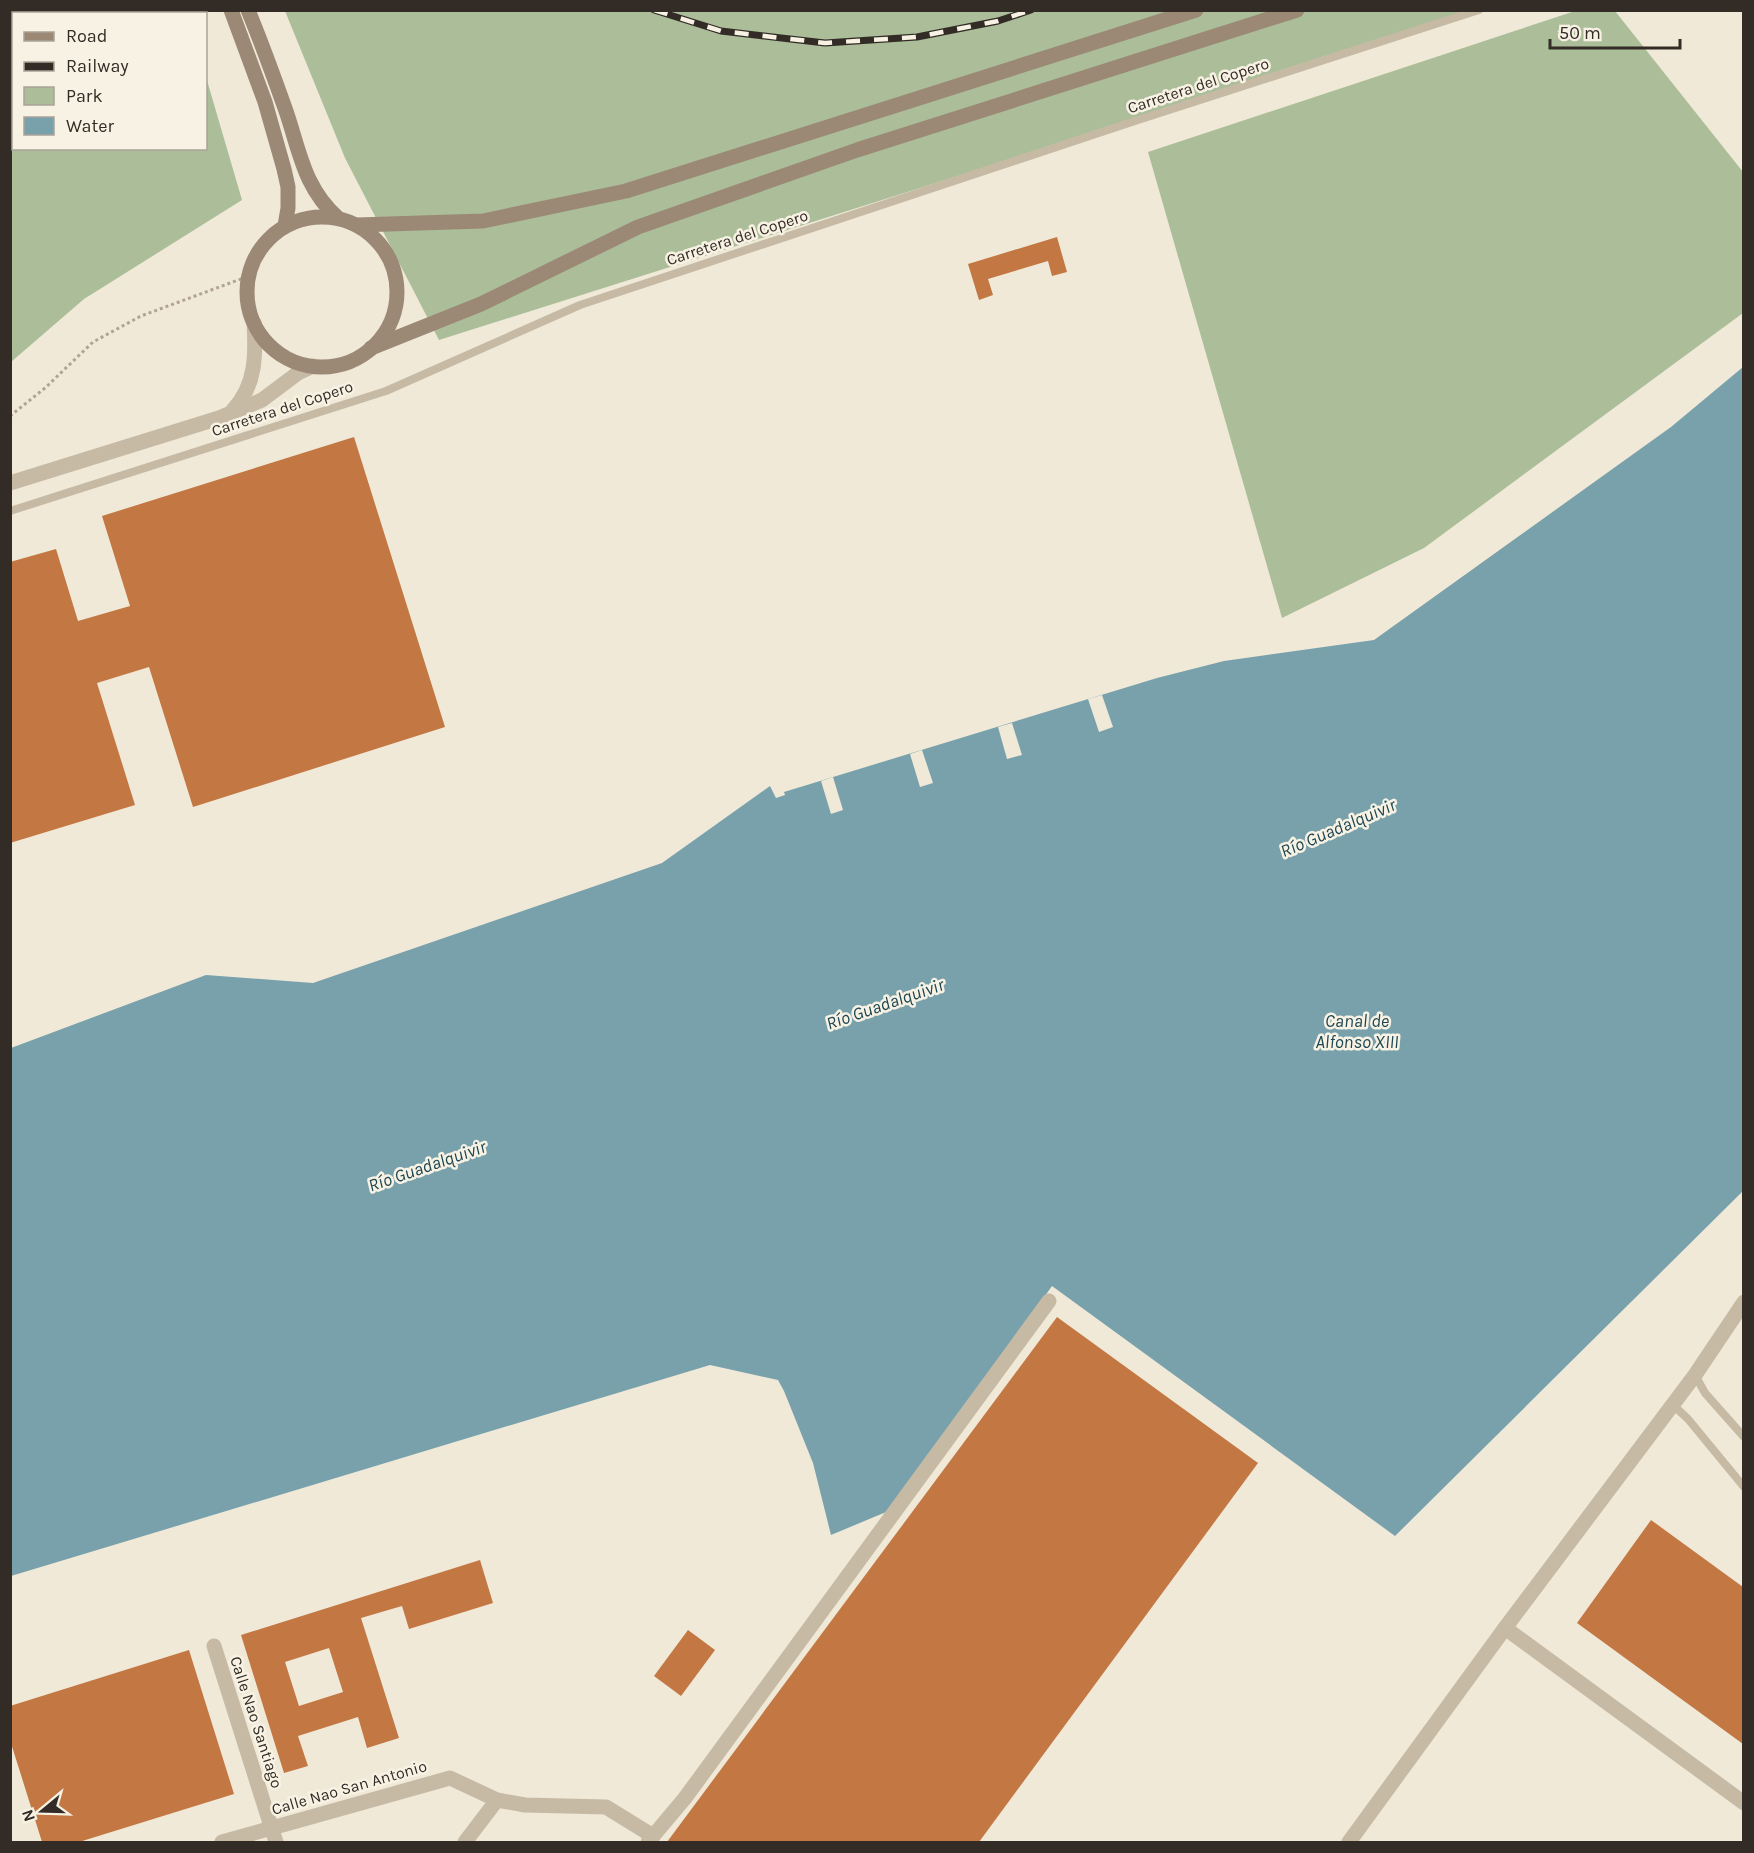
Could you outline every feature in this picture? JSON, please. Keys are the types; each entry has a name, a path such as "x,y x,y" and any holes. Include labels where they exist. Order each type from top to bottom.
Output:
{"main road":[{"path":"231,10 265,102 284,169 288,187 285,226"},
{"path":"248,10 265,49 303,170 314,191 338,218"},
{"path":"357,225 483,221 626,191 1196,10"},
{"path":"371,348 481,304 638,227 857,150 1297,10"},
{"path":"311,218 338,218 357,225 376,240 390,260 397,283 396,308 387,330 371,348 354,360 334,366 314,366 295,362 278,352 264,339 254,323 247,292 249,276 256,256 268,239 285,226 311,218"}],"street":[{"path":"231,413 244,397 253,372 256,345 254,323"},
{"path":"10,483 231,413 262,400 298,373 314,366"},
{"path":"651,1839 685,1798 1049,1301"},
{"path":"1349,1842 1504,1628 1695,1375 1743,1302"},
{"path":"1504,1628 1743,1803"},
{"name":"Calle Nao Santiago","path":"214,1646 274,1835"},
{"name":"Calle Nao San Antonio","path":"222,1842 274,1835 450,1778 497,1800 525,1805 606,1807 651,1839"},
{"path":"465,1842 497,1800"}],"lane":[{"name":"Carretera del Copero","path":"10,511 386,391 580,304 1479,10"},
{"path":"1695,1375 1705,1394 1743,1437"},
{"path":"1673,1405 1688,1419 1743,1487"}],"path":[{"path":"10,416 45,388 93,342 141,316 249,276"}],"green space":[{"path":"183,10 184,12 64,12"},
{"path":"285,11 1480,11 439,340 345,158"},
{"path":"1575,11 1615,11 1743,172 1743,313 1424,548 1282,618 1148,152"},
{"path":"207,80 242,200 84,299 11,362 10,116 12,113 12,150 207,150"}],"water":[{"name":"Canal de Alfonso XIII","path":"1743,367 1743,1191 1395,1536 1052,1286 963,1411 910,1502 831,1535 813,1463 778,1380 710,1365 11,1576 11,1048 206,975 313,983 662,863 770,786 776,798 785,795 784,792 1157,678 1224,661 1374,640 1671,427"}],"pier":[{"path":"1102,695 1113,727 1099,732 1088,699"},
{"path":"1012,723 1022,755 1007,759 998,727"},
{"path":"922,750 933,783 920,787 910,754"},
{"path":"833,777 843,810 831,814 821,781"}],"building":[{"path":"1057,237 1067,272 1052,276 1048,261 988,279 993,295 979,300 968,264"},
{"path":"354,437 445,727 193,807 149,667 97,683 135,805 10,843 10,562 56,549 78,621 130,606 102,516"},
{"path":"1057,1317 1258,1463 979,1842 667,1842"},
{"path":"1651,1520 1743,1587 1743,1744 1577,1623"},
{"path":"480,1560 493,1603 409,1629 402,1606 361,1618 399,1738 367,1748 358,1717 298,1736 308,1766 284,1773 241,1635","holes":["329,1648 343,1692 299,1706 285,1662"]},
{"path":"688,1630 715,1650 681,1696 654,1676"},
{"path":"189,1650 234,1794 79,1842 42,1842 10,1740 10,1706"}],"railway":[{"path":"654,10 721,31 825,43 917,37 998,21 1031,10"}],"water label":[{"name":"Río Guadalquivir","path":"1338,828"},
{"name":"Río Guadalquivir","path":"885,1004"},
{"name":"Río Guadalquivir","path":"427,1166"}]}
